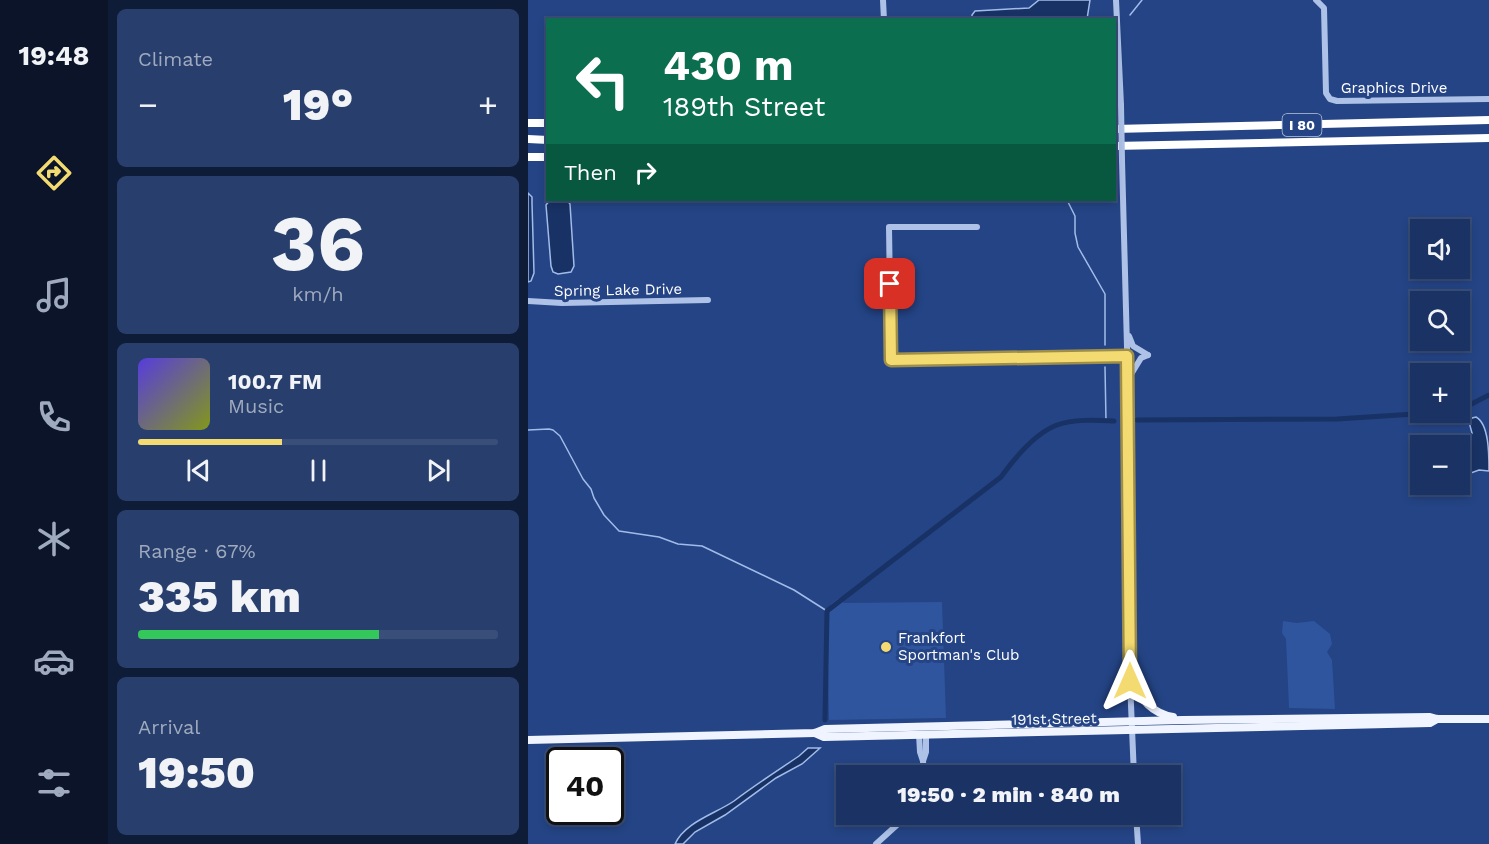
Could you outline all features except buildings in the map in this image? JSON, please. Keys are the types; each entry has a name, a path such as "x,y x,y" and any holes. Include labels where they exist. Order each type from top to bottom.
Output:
{"highway":[{"name":"I 80","path":"1116,129 1489,120"},
{"path":"528,123 546,123"},
{"name":"I 80","path":"1116,146 1489,138"},
{"path":"528,139 546,140"},
{"path":"528,157 546,157"}],"main road":[{"path":"1130,681 1147,705 1155,711 1183,720"},
{"name":"191st Street","path":"528,740 815,733 825,729 1131,721 1430,717 1489,719"},
{"name":"191st Street","path":"815,733 824,737 1131,731 1430,723 1437,719"}],"street":[{"path":"883,0 884,18"},
{"path":"1116,0 1128,384 1130,681 1133,765"},
{"name":"Graphics Drive","path":"1316,0 1324,8 1326,93 1330,99 1357,102 1489,99"},
{"path":"977,227 889,227 891,360 1127,356"},
{"name":"Spring Lake Drive","path":"528,302 708,300"},
{"path":"1126,327 1133,346 1148,356 1141,358 1131,371 1128,384"},
{"path":"922,734 920,752 924,765"},
{"path":"876,844 897,825"},
{"path":"1137,825 1138,844"}],"shaded area":[{"path":"1039,0 1090,0 1087,18 972,18 975,11 1029,8"},
{"path":"528,193 532,197 534,273 531,281 528,282"},
{"path":"549,201 568,201 570,204 574,266 571,272 558,274 553,272 546,205"},
{"path":"1476,417 1484,426 1489,471 1479,470 1470,473 1470,436 1472,433 1469,423 1472,418"},
{"name":"Frankfort Sportman's Club","path":"839,598 844,603 942,602 946,718 829,720 827,614 831,604"},
{"path":"1283,621 1297,623 1314,621 1330,634 1332,644 1327,652 1332,660 1335,709 1289,708 1286,639 1282,633"},
{"path":"808,748 820,748 802,764 776,778 725,815 695,832 683,844 675,844 693,824 734,801"}],"waterway":[{"path":"1130,15 1142,0"},
{"path":"1068,201 1075,216 1078,247 1105,294 1105,345"},
{"path":"1105,367 1106,421"},
{"path":"1470,405 1489,395"},
{"path":"1137,420 1337,419 1410,414"},
{"path":"825,720 827,611 1001,477 1019,455 1041,434 1057,425 1070,422 1114,421"},
{"path":"528,430 549,429 560,436 604,515 619,531 659,537 678,544 702,546 794,590 827,611"}],"place":[{"name":"Frankfort Sportman's Club","path":"886,647"}],"route":[{"path":"890,284 891,360 1127,356 1130,681"}]}
